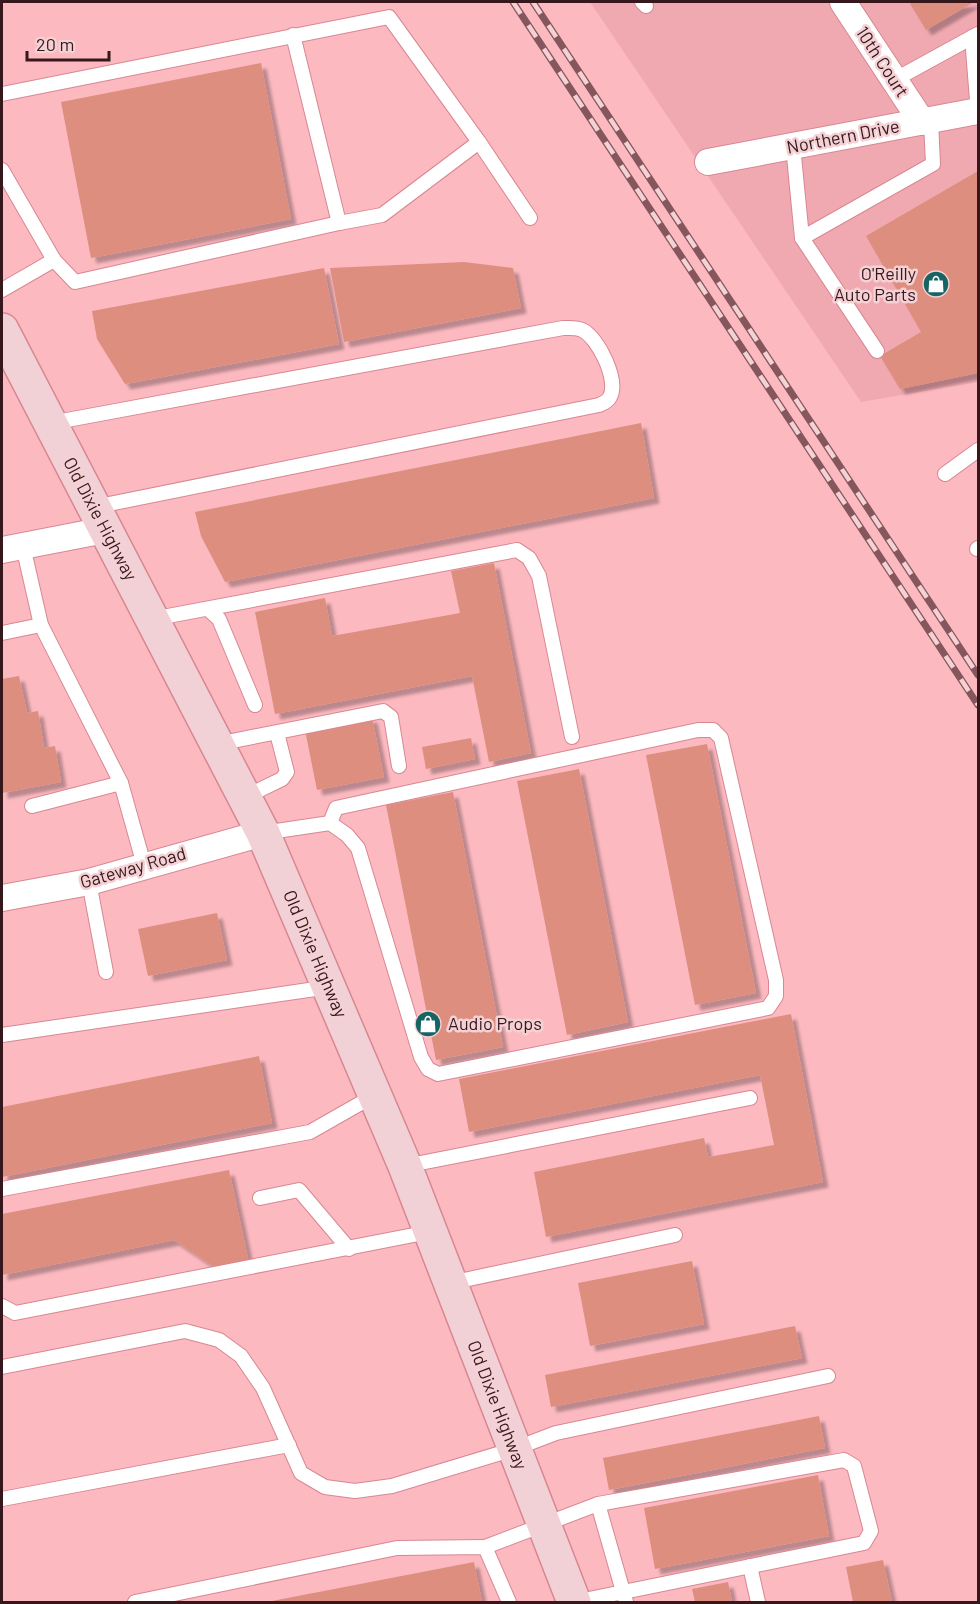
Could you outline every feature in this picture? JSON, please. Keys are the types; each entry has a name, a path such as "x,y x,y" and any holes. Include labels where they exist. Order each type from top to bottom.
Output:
{"street":[{"name":"10th Court","path":"843,2 894,80 926,121"},
{"name":"Northern Drive","path":"708,162 978,112"},
{"name":"Old Dixie Highway","path":"2,330 263,833 405,1166 574,1602"},
{"path":"12,548 100,519"},
{"name":"Gateway Road","path":"2,898 89,882 263,833"}],"lane":[{"path":"2,94 389,17 479,142 530,218"},
{"path":"293,35 339,223"},
{"path":"894,80 975,36 978,112"},
{"path":"802,238 933,164 926,121"},
{"path":"2,170 54,260 75,282 339,223 382,216 479,142"},
{"path":"793,146 802,238 877,351"},
{"path":"2,290 54,260"},
{"path":"50,423 563,328 574,327 587,333 599,346 608,365 612,393 608,400 599,405 100,519"},
{"path":"945,474 978,450"},
{"path":"12,548 41,625 121,783 144,865"},
{"path":"152,619 517,550 529,558 539,576 572,738"},
{"path":"208,609 219,619 255,705"},
{"path":"2,633 41,625"},
{"path":"217,744 383,711 391,717 399,766"},
{"path":"263,833 330,823 347,834 358,848 421,1057 428,1069 438,1074 768,1008 776,996 776,980 721,738 713,730 698,730 336,808 330,823"},
{"path":"245,797 282,779 287,772 279,737 274,733"},
{"path":"32,806 121,783"},
{"path":"89,882 106,972"},
{"path":"2,1035 329,987"},
{"path":"2,1189 310,1132 375,1095"},
{"path":"405,1166 750,1098"},
{"path":"260,1198 299,1190 350,1249"},
{"path":"2,1306 15,1313 429,1232"},
{"path":"450,1283 675,1235"},
{"path":"2,1367 185,1331 219,1340 241,1356 263,1389 302,1473 325,1487 355,1491 392,1486 514,1449 556,1433 828,1376"},
{"path":"2,1499 289,1445"},
{"path":"135,1602 397,1548 485,1547 598,1504 844,1460 854,1466 871,1531 864,1543 750,1566 624,1598 574,1602"},
{"path":"598,1504 624,1598"},
{"path":"485,1547 509,1602"},
{"path":"750,1566 758,1602"}],"shaded area":[{"path":"590,2 978,2 978,382 861,402"}],"building":[{"path":"909,2 974,2 926,30"},
{"path":"261,63 291,219 91,258 61,102"},
{"name":"O'Reilly Auto Parts","path":"978,171 978,373 900,389 880,356 921,332 866,236"},
{"path":"464,262 513,268 521,308 344,342 330,268"},
{"path":"324,268 339,344 125,384 97,339 92,311"},
{"path":"641,423 654,498 225,582 201,536 195,512"},
{"path":"494,563 531,753 489,762 472,676 275,714 255,612 325,598 332,636 460,613 451,571"},
{"path":"19,676 27,713 38,711 44,748 55,746 61,782 2,793 2,679"},
{"path":"372,717 384,777 317,790 305,730"},
{"path":"471,738 475,759 426,769 422,747"},
{"path":"707,744 756,993 695,1005 646,755"},
{"path":"579,769 628,1022 567,1035 517,781"},
{"path":"453,792 503,1047 436,1060 386,805"},
{"path":"217,913 227,960 148,976 138,929"},
{"path":"791,1014 823,1182 546,1237 534,1172 704,1138 708,1157 774,1145 760,1075 469,1132 459,1079"},
{"path":"259,1056 272,1123 2,1177 2,1107"},
{"path":"229,1170 249,1263 217,1269 174,1240 2,1275 2,1214"},
{"path":"692,1261 704,1324 590,1346 578,1283"},
{"path":"795,1326 802,1358 551,1407 545,1375"},
{"path":"819,1416 825,1448 609,1490 603,1458"},
{"path":"818,1475 829,1536 655,1569 644,1508"},
{"path":"883,1560 892,1602 853,1602 846,1567"},
{"path":"474,1562 482,1602 272,1602 272,1601"},
{"path":"728,1582 732,1602 695,1602 692,1589"}],"railway":[{"path":"513,2 978,705"},
{"path":"533,2 978,675"}],"place":[{"name":"O'Reilly Auto Parts","path":"936,284"},
{"name":"Audio Props","path":"428,1024"}]}
